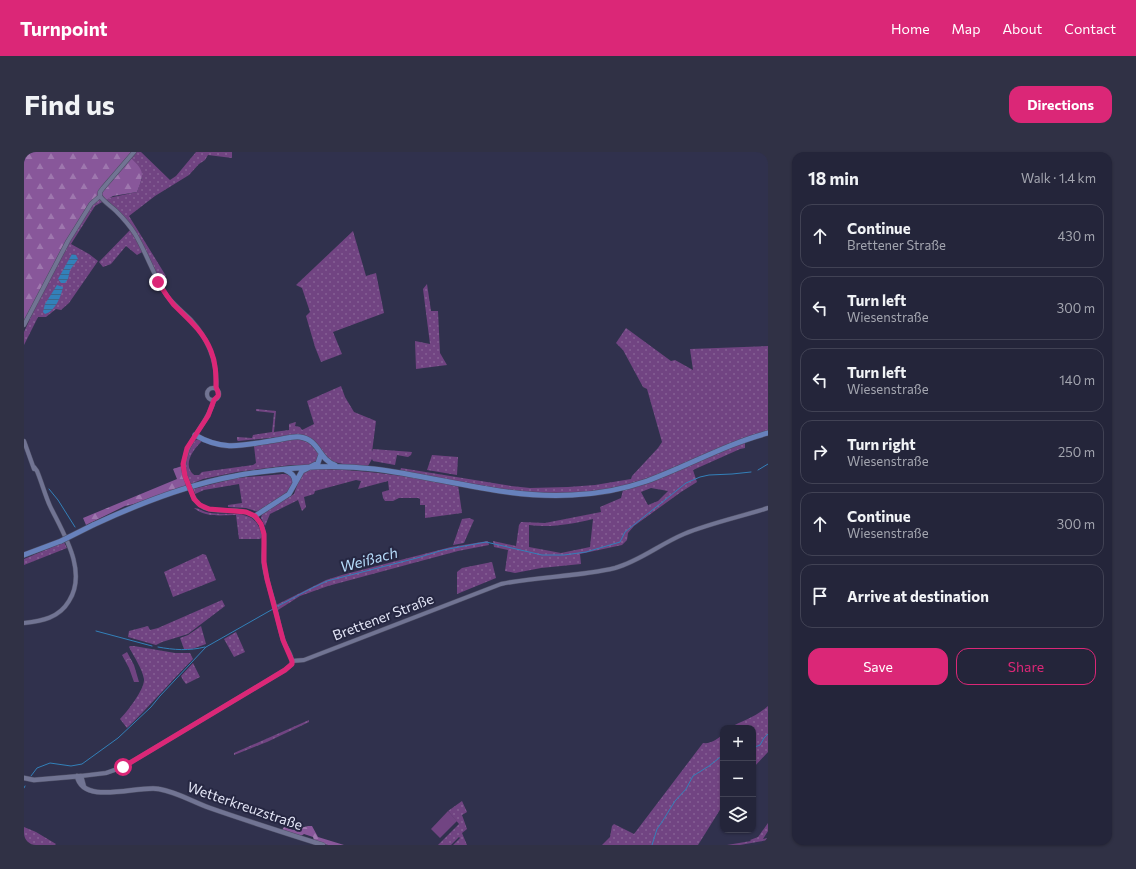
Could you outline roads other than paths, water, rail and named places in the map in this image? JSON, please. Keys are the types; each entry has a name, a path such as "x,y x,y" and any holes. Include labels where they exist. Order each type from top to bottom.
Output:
{"main road":[{"path":"24,555 61,541 136,506 205,482 236,476 310,467 359,467 520,494 572,495 622,488 646,482 736,443 768,433"},
{"path":"195,435 212,444 233,446 300,437 314,444 325,460 340,467"},
{"path":"255,516 284,498 296,484 302,470 318,463 321,454"},
{"path":"284,470 292,474 296,484"},
{"path":"24,778 34,780 79,776"},
{"name":"Wetterkreuzstraße","path":"79,776 84,788 93,792 100,793 135,789 160,789 229,814 323,845"}],"street":[{"path":"24,325 68,241 91,204 100,196 102,188 134,152"},
{"path":"79,776 106,773 123,767 285,670 292,664 283,640 264,562 264,540 261,524 255,516 241,511 209,509 200,505 193,496 183,470 184,456 187,448 211,410 214,400 218,396 218,392 215,389 216,378 214,361 207,341 191,321 168,297 158,282 144,250 131,229 116,210 100,196"},
{"path":"211,410 207,392 209,389 215,389"},
{"path":"209,399 214,400"},
{"path":"24,441 67,542 76,574 73,595 68,603 58,613 41,621 24,623"},
{"name":"Brettener Straße","path":"292,661 304,660 501,584 527,579 602,571 616,567 641,557 662,544 684,534 768,508"}],"water":[{"path":"72,254 76,255 78,259 70,270 68,279 65,283 61,283 58,279"},
{"path":"57,285 63,287 61,295 55,307 45,314 43,312 45,304"}],"waterway":[{"name":"Weißach","path":"758,470 768,464"},
{"name":"Weißach","path":"276,607 327,581 443,550 486,542 542,555 564,555 586,552 620,542 625,532 686,483 709,475 751,472"},
{"path":"49,489 58,500 75,527"},
{"name":"Weißach","path":"31,776 37,768 50,763 71,766 82,764 118,738 151,707 206,647 273,609"},
{"path":"96,631 152,646"},
{"path":"158,647 182,650 205,647"},
{"path":"756,747 760,745 768,734"},
{"path":"652,845 657,829 675,801 686,789 693,776 720,757"}]}
